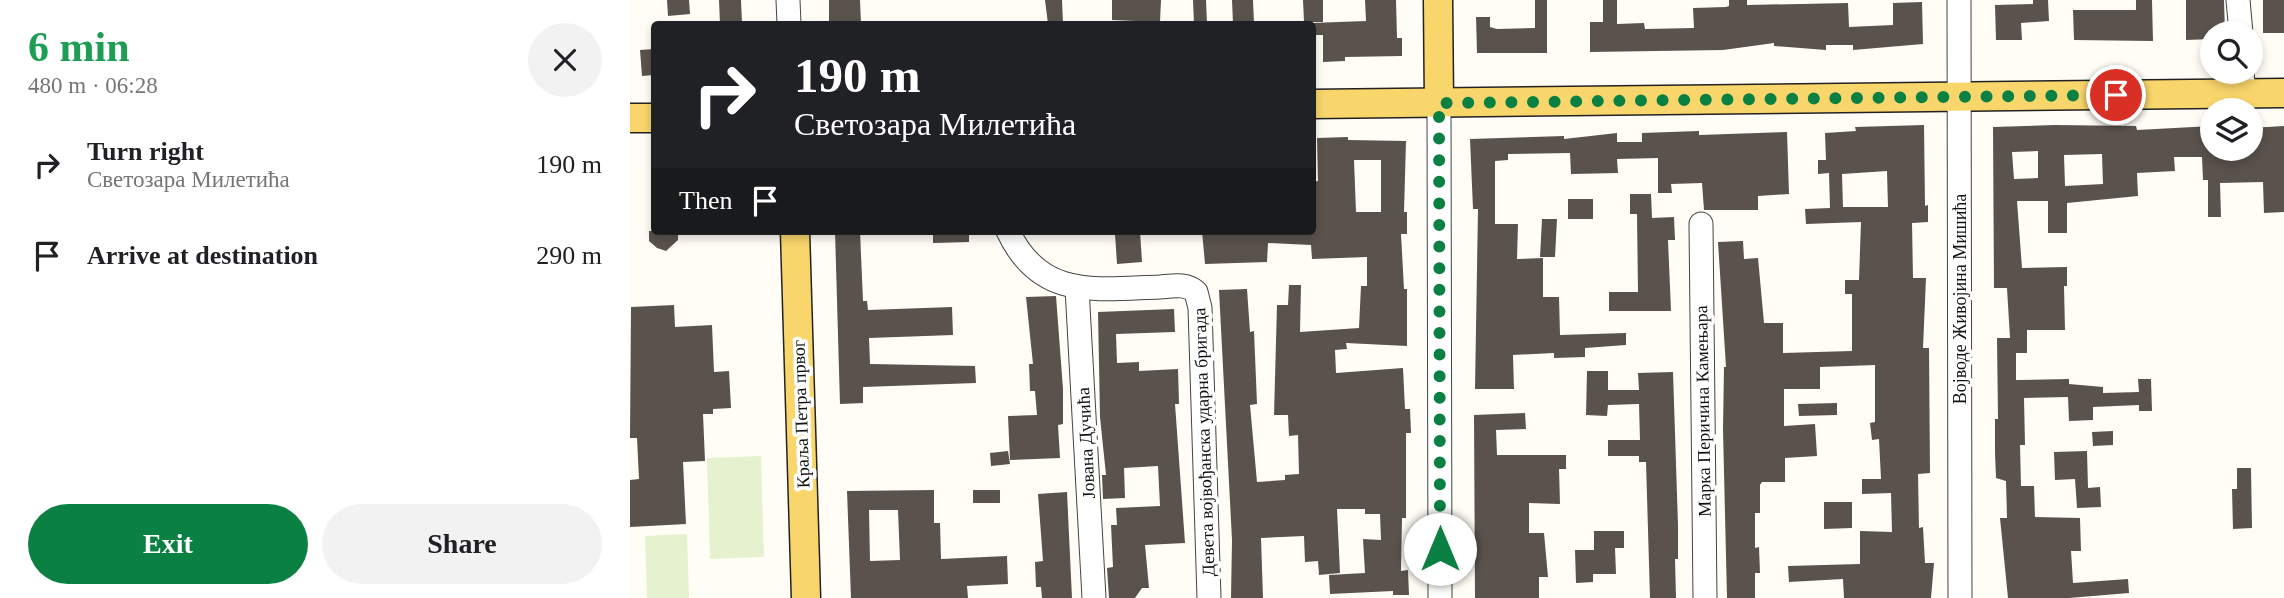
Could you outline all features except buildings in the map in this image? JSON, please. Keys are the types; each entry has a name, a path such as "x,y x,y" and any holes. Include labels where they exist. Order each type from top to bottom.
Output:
{"main road":[{"path":"1438,0 1439,103"},
{"path":"1316,104 1640,98 1960,97 2205,84"},
{"path":"2250,84 2284,93"},
{"path":"630,118 651,118"},
{"name":"Краља Петра првог","path":"795,235 806,598"}],"street":[{"path":"788,0 789,21"},
{"name":"Војводе Живојина Мишића","path":"1959,0 1960,598"},
{"path":"2238,0 2240,21"},
{"path":"1439,103 1440,598"},
{"name":"Марка Перичина Камењара","path":"1701,224 1705,598"},
{"name":"Девета војвођанска ударна бригада","path":"1010,235 1024,257 1038,271 1077,289 1180,286 1192,289 1199,298 1209,598"},
{"name":"Јована Дучића","path":"1077,289 1094,598"}],"green space":[{"path":"761,456 764,557 710,559 707,458"},
{"path":"687,534 689,598 647,598 645,536"}],"route":[{"path":"1440,549 1439,103 1640,98 2116,95"}]}
